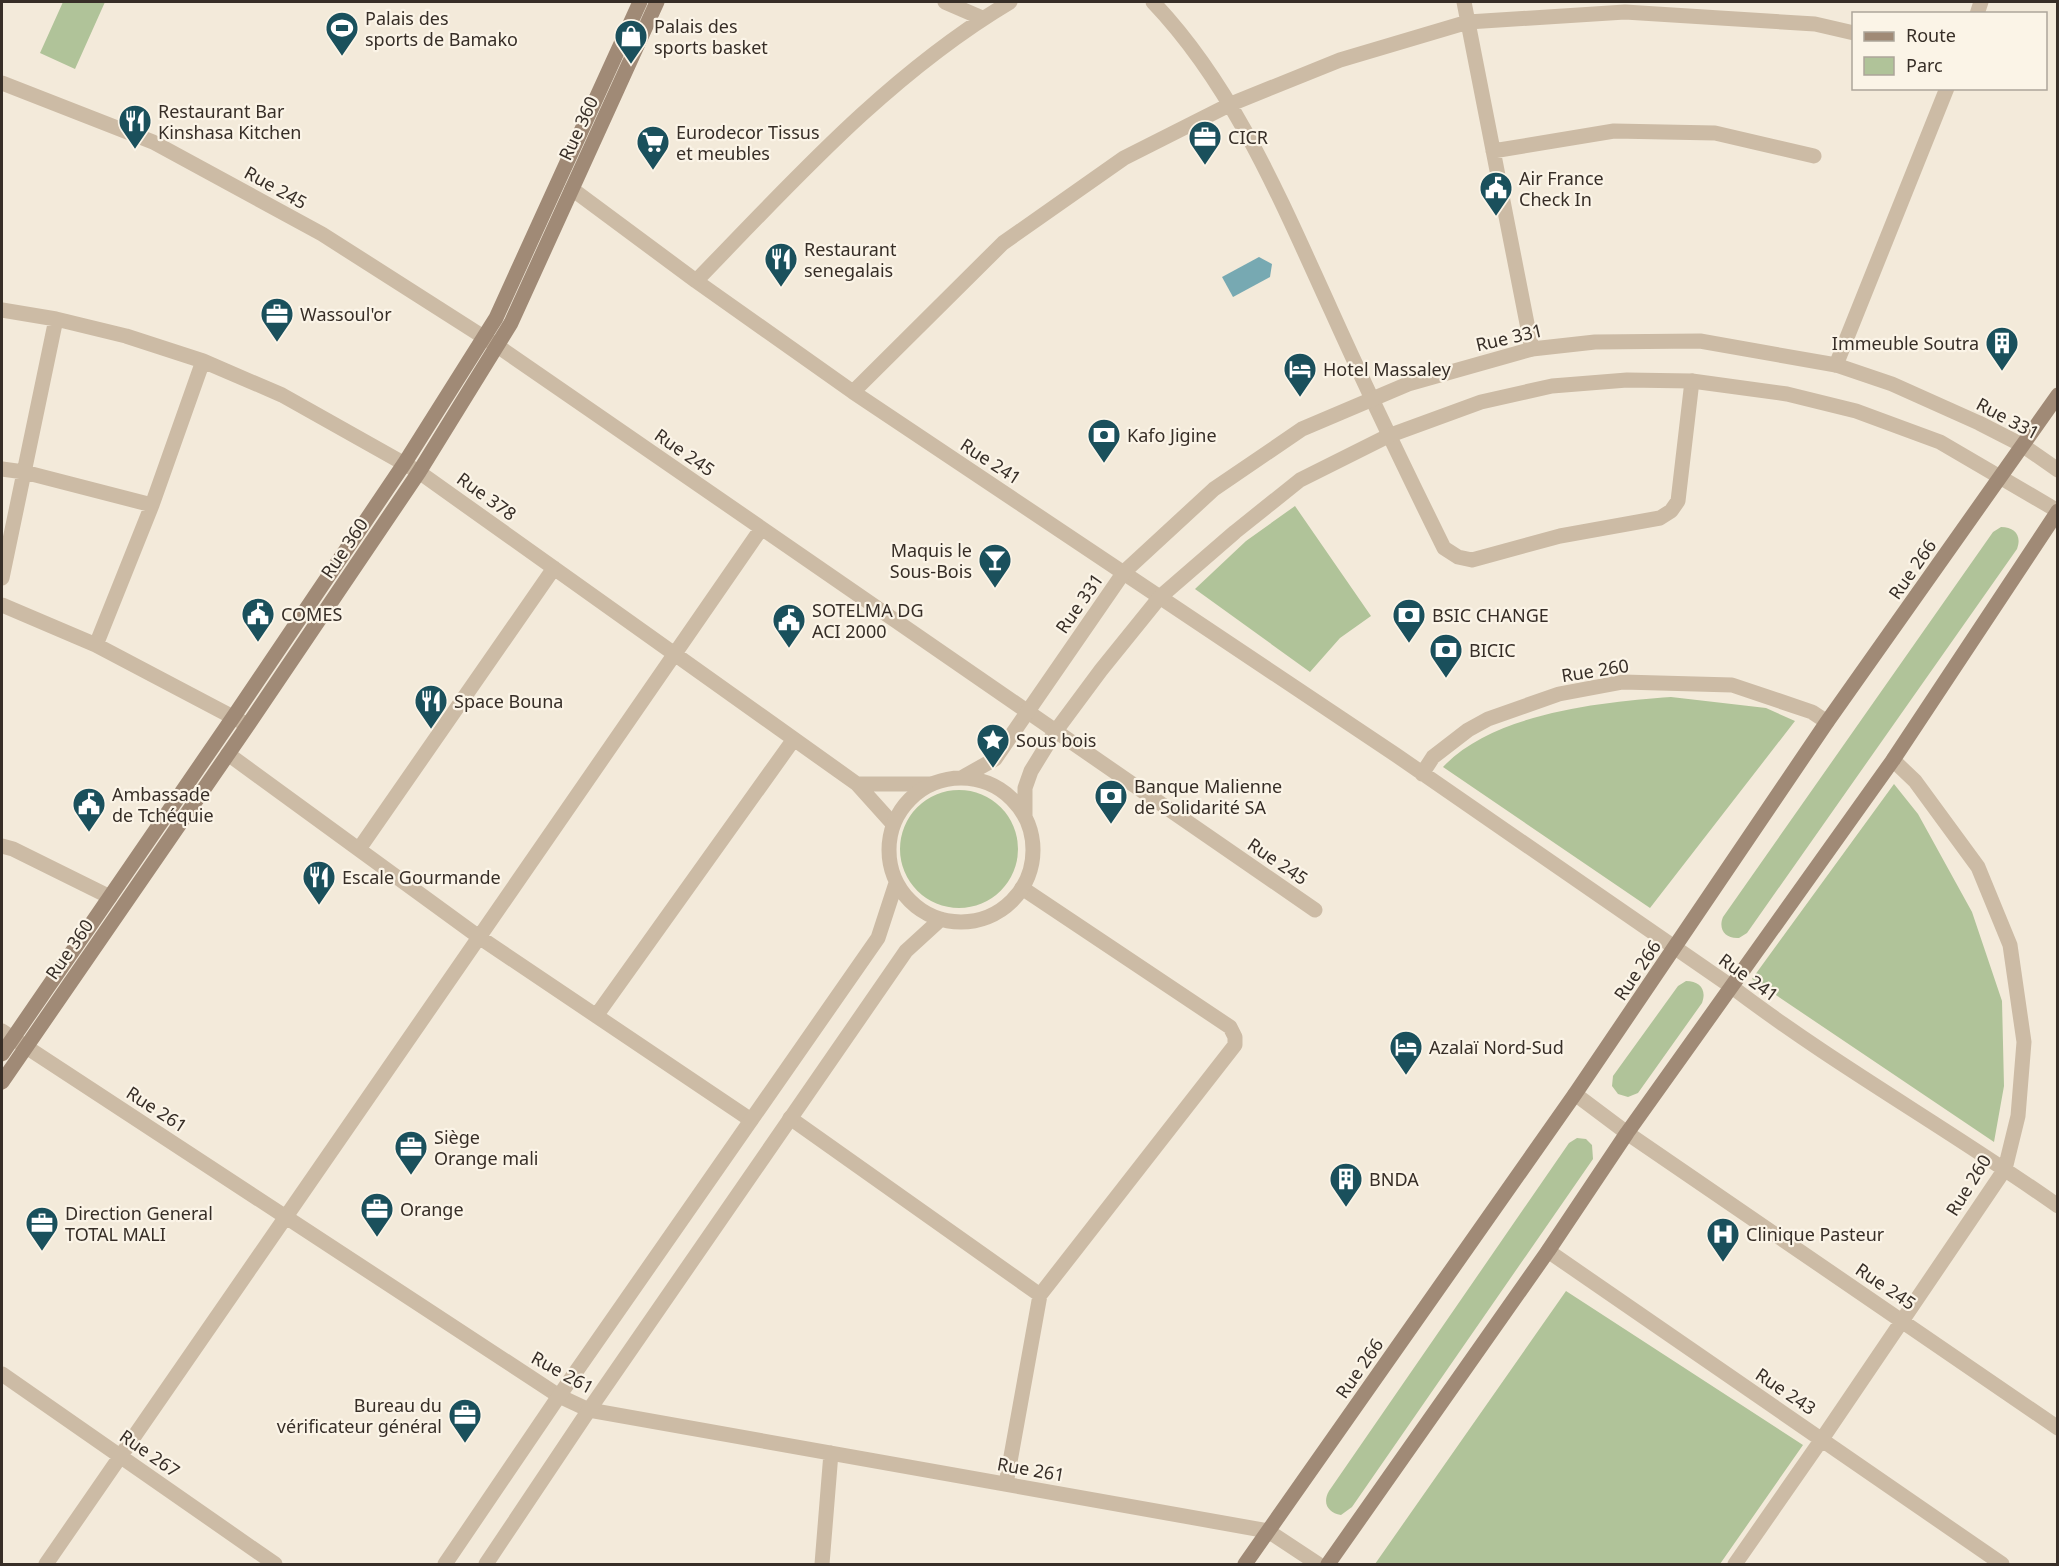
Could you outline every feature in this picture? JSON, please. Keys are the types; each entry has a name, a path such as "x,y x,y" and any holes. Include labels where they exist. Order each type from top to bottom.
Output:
{"main road":[{"path":"2,1054 110,897 241,721 404,464 490,341 496,318 640,2"},
{"name":"Rue 360","path":"2,1082 14,1038 228,754 241,721 419,472 490,341 511,323 657,2"},
{"name":"Rue 266","path":"1245,1564 1676,949 1827,722 2058,395"},
{"path":"1328,1564 1548,1251 1627,1133 1893,759 2057,511"}],"street":[{"path":"945,2 982,18"},
{"path":"696,281 794,180 899,81 982,18 1010,2"},
{"path":"1153,2 1173,22 1231,104 1291,222 1371,400 1444,548 1458,557 1472,560 1560,536 1660,518 1671,511 1678,501 1692,381"},
{"path":"1464,2 1532,349"},
{"path":"853,392 1003,243 1124,158 1231,104 1340,60 1468,22 1625,12 1815,24 1852,33"},
{"name":"Rue 245","path":"2,83 153,142 322,234 490,341 1315,910"},
{"path":"1836,365 1946,90"},
{"path":"1493,151 1614,131 1715,133 1814,156"},
{"name":"Rue 241","path":"572,189 696,281 853,392 1396,755 1732,987 1779,1023 2005,1169 2058,1206"},
{"name":"Rue 378","path":"2,310 56,319 126,336 203,361 282,395 419,472 857,784 893,824"},
{"path":"2,578 56,319"},
{"name":"Rue 331","path":"963,777 995,759 1124,572 1214,489 1302,429 1408,384 1532,349 1595,342 1700,341 1836,365 1892,384 1979,423 2022,445 2058,470"},
{"path":"96,645 152,505 203,361"},
{"path":"1025,815 1025,788 1031,771 1055,732 1160,597 1300,480 1388,436 1481,402 1552,386 1627,380 1692,381 1787,394 1856,411 1940,442 2057,511"},
{"path":"2,469 24,472 152,505"},
{"path":"46,1564 761,528"},
{"path":"359,849 554,568"},
{"path":"2,605 96,645 241,721"},
{"name":"Rue 260","path":"1422,774 1433,757 1468,730 1488,719 1559,694 1623,682 1732,685 1812,712 1827,722"},
{"path":"596,1016 794,739"},
{"path":"228,754 479,937 751,1120"},
{"name":"Rue 260","path":"1735,1564 2005,1169 2018,1116 2024,1042 2010,945 1978,867 1915,781 1893,759"},
{"path":"857,784 931,784 963,777 982,780 999,788 1014,800 1025,815 1032,833 1034,852 1030,871 1022,888 1007,905 987,917 964,922 941,919 922,912 896,883 889,864 888,844 893,824 902,807 915,794 931,784"},
{"path":"2,846 13,849 110,897"},
{"path":"445,1564 559,1396 878,938 896,883"},
{"path":"1006,1484 1040,1295 1235,1044 1235,1037 1230,1027 1022,888"},
{"path":"486,1564 589,1410 906,951 941,919"},
{"name":"Rue 261","path":"14,1038 559,1396 589,1410 1268,1531"},
{"name":"Rue 245","path":"1575,1094 1627,1133 2058,1428"},
{"path":"790,1118 1040,1295"},
{"name":"Rue 243","path":"1548,1251 2002,1564"},
{"name":"Rue 267","path":"2,1374 275,1564"},
{"path":"822,1564 831,1453"},
{"path":"1268,1531 1318,1564"}],"green space":[{"path":"63,2 105,2 75,69 40,53"},
{"path":"1295,506 1371,616 1340,638 1310,672 1195,589 1246,541"},
{"path":"2001,527 2016,533 2019,540 2017,549 1747,933 1739,938 1726,935 1721,925 1723,917 1993,532"},
{"path":"1671,697 1766,708 1795,721 1650,908 1443,767 1464,749 1490,734 1519,722 1582,707"},
{"path":"1894,784 1918,814 1972,912 2002,1001 2004,1086 1994,1142 1752,979"},
{"path":"959,790 982,794 1001,807 1014,826 1018,849 1014,872 1001,891 982,904 959,908 936,904 917,891 904,872 900,849 904,826 917,807 936,794"},
{"path":"1686,981 1701,987 1704,994 1702,1003 1638,1093 1628,1097 1618,1094 1612,1086 1613,1076 1678,986"},
{"path":"1577,1138 1586,1139 1592,1145 1593,1159 1352,1507 1341,1515 1333,1512 1326,1503 1329,1491 1569,1143"},
{"path":"1566,1291 1803,1445 1720,1564 1375,1564"}],"water":[{"path":"1259,257 1272,264 1270,277 1233,297 1222,277"}],"place":[{"name":"Palais des sports de Bamako","path":"342,57"},
{"name":"Palais des sports basket","path":"631,65"},
{"name":"Restaurant Bar Kinshasa Kitchen","path":"135,150"},
{"name":"CICR","path":"1205,166"},
{"name":"Eurodecor Tissus et meubles","path":"653,171"},
{"name":"Air France Check In","path":"1496,217"},
{"name":"Restaurant senegalais","path":"781,288"},
{"name":"Wassoul'or","path":"277,343"},
{"name":"Immeuble Soutra","path":"2002,372"},
{"name":"Hotel Massaley","path":"1300,398"},
{"name":"Kafo Jigine","path":"1104,464"},
{"name":"Maquis le Sous-Bois","path":"995,589"},
{"name":"COMES","path":"258,643"},
{"name":"BSIC CHANGE","path":"1409,644"},
{"name":"SOTELMA DG ACI 2000","path":"789,649"},
{"name":"BICIC","path":"1446,679"},
{"name":"Space Bouna","path":"431,730"},
{"name":"Sous bois","path":"993,769"},
{"name":"Banque Malienne de Solidarité SA","path":"1111,825"},
{"name":"Ambassade de Tchéquie","path":"89,833"},
{"name":"Escale Gourmande","path":"319,906"},
{"name":"Azalaï Nord-Sud","path":"1406,1076"},
{"name":"Siège Orange mali","path":"411,1176"},
{"name":"BNDA","path":"1346,1208"},
{"name":"Orange","path":"377,1238"},
{"name":"Direction General TOTAL MALI","path":"42,1252"},
{"name":"Clinique Pasteur","path":"1723,1263"},
{"name":"Bureau du vérificateur général","path":"465,1444"}]}
